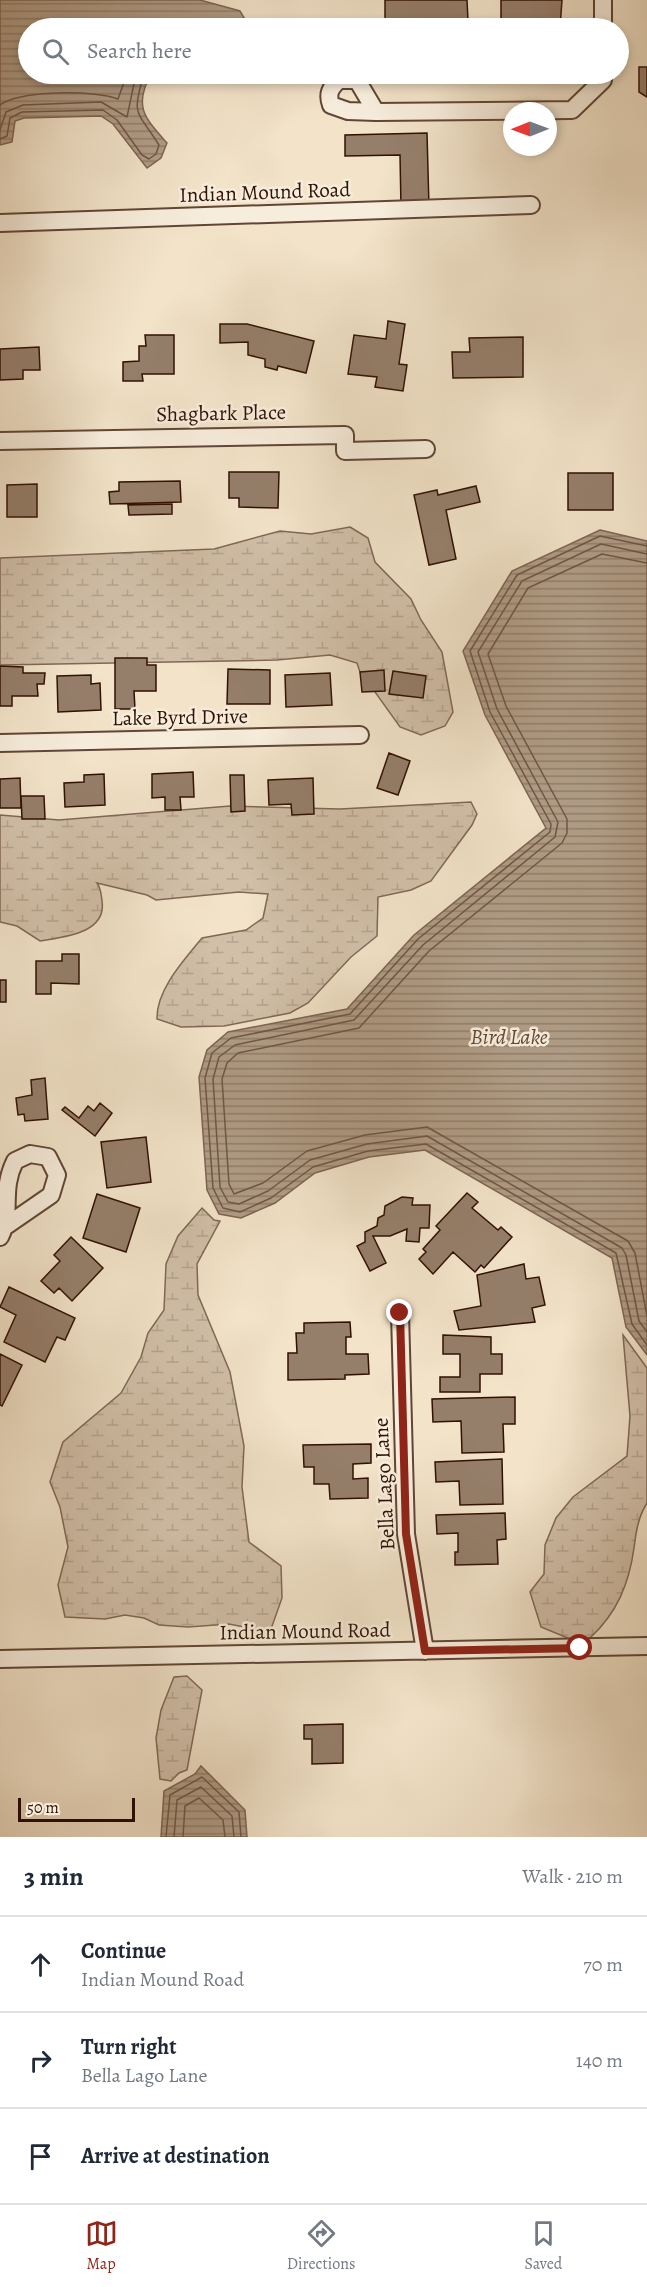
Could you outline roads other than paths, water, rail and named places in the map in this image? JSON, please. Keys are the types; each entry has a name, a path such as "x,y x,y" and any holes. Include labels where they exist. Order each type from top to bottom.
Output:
{"street":[{"path":"603,0 603,18"},
{"path":"376,112 572,110 599,84"},
{"name":"Indian Mound Road","path":"0,223 531,206"},
{"name":"Shagbark Place","path":"0,441 345,435 345,451 426,449"},
{"name":"Lake Byrd Drive","path":"0,743 360,735"},
{"name":"Bella Lago Lane","path":"400,1313 406,1534 425,1651"},
{"name":"Indian Mound Road","path":"0,1659 647,1646"}],"water":[{"path":"0,0 200,0 240,11 244,18 18,18 18,84 146,84 142,104 144,112 167,143 161,158 147,168 113,124 101,116 24,118 15,121 12,142 0,145"},
{"name":"Bird Lake","path":"600,530 647,541 647,1355 626,1327 612,1258 425,1150 369,1157 315,1173 275,1203 241,1218 219,1214 207,1190 199,1077 207,1050 228,1032 347,1009 414,935 546,828 485,715 463,651 512,571"},
{"path":"201,1766 245,1810 247,1837 161,1837 164,1791 195,1774"}]}
